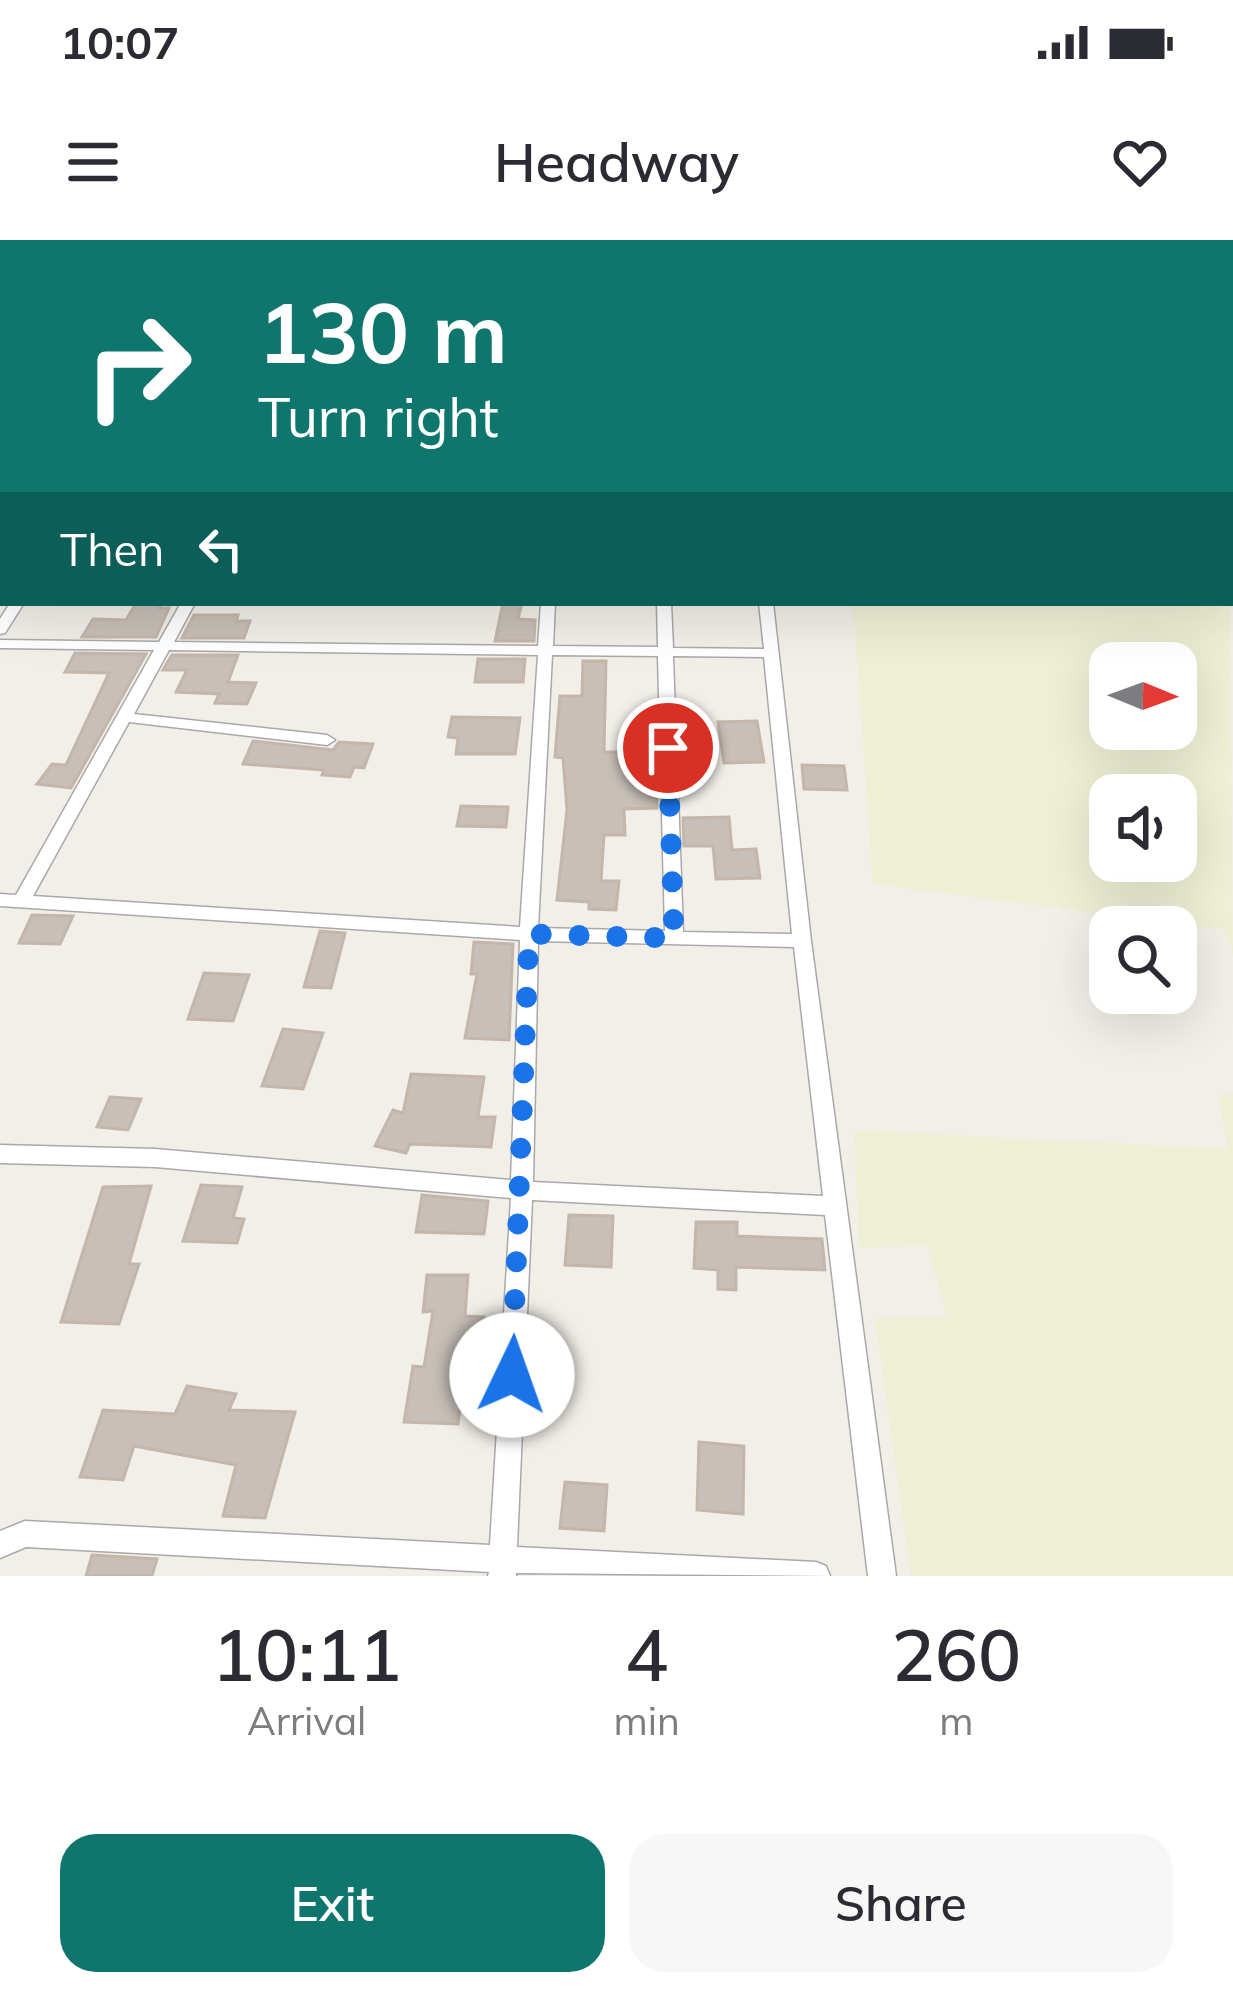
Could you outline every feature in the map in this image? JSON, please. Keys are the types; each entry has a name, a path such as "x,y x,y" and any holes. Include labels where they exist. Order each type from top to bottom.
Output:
{"street":[{"path":"21,902 186,606"},
{"path":"502,1568 548,606"},
{"path":"664,606 674,938"},
{"path":"766,606 802,941 882,1576"},
{"path":"0,644 770,652"},
{"path":"124,717 327,740"},
{"path":"0,900 529,934 802,941"},
{"path":"0,1154 155,1158 522,1190 834,1206"},
{"path":"0,1545 26,1534 502,1568 816,1576"}],"green space":[{"path":"853,606 1230,606 1233,955 1224,930 1197,926 1197,906 1089,906 1089,912 873,884"},
{"path":"1233,1093 1233,1576 911,1576 875,1319 947,1316 927,1246 859,1248 854,1130 1228,1149 1219,1096"}],"building":[{"path":"134,606 169,608 156,637 82,637 93,619 126,620"},
{"path":"502,606 521,606 518,619 535,620 534,641 495,641"},
{"path":"194,615 238,615 236,621 250,621 244,638 182,638"},
{"path":"75,653 146,654 71,788 37,784 52,764 66,765 109,673 65,672"},
{"path":"172,655 238,655 228,682 256,683 247,704 215,703 219,694 176,692 187,670 163,670"},
{"path":"478,659 525,659 523,682 475,682"},
{"path":"583,661 606,661 604,752 656,752 657,808 624,809 625,835 604,835 601,881 619,881 616,910 557,900 567,810 563,758 555,757 560,696 582,696"},
{"path":"452,717 520,718 515,754 456,754 458,738 448,737"},
{"path":"757,721 764,762 724,763 718,722"},
{"path":"253,741 333,750 339,742 373,744 364,768 354,767 350,777 322,775 324,770 243,764"},
{"path":"802,765 844,766 847,790 804,789"},
{"path":"461,806 508,807 506,827 457,826"},
{"path":"729,817 732,850 756,849 760,878 716,879 713,846 684,846 683,818"},
{"path":"32,915 73,916 60,944 19,943"},
{"path":"320,931 345,933 331,988 304,987"},
{"path":"474,942 513,944 509,1040 465,1038 477,974 471,974"},
{"path":"204,973 249,975 233,1021 188,1019"},
{"path":"283,1029 323,1033 303,1089 262,1086"},
{"path":"411,1074 484,1077 478,1117 495,1117 491,1147 410,1144 406,1153 375,1146 393,1110 403,1113"},
{"path":"110,1097 141,1099 128,1130 97,1127"},
{"path":"201,1185 242,1187 233,1218 244,1219 237,1243 183,1241"},
{"path":"151,1186 129,1264 139,1264 119,1324 61,1322 103,1187"},
{"path":"422,1195 488,1201 484,1234 416,1232"},
{"path":"569,1215 613,1216 611,1267 565,1265"},
{"path":"696,1222 737,1222 737,1236 822,1239 825,1270 736,1267 736,1290 718,1289 718,1270 694,1268"},
{"path":"427,1275 468,1275 465,1316 484,1317 479,1351 467,1350 458,1424 404,1422 413,1366 424,1367 433,1311 423,1312"},
{"path":"187,1386 236,1394 229,1410 295,1412 265,1518 223,1516 236,1465 134,1446 123,1480 80,1477 103,1410 175,1414"},
{"path":"699,1442 744,1446 743,1514 697,1510"},
{"path":"565,1482 607,1485 604,1531 560,1528"},
{"path":"92,1555 157,1559 152,1576 86,1576"}],"route":[{"path":"512,1375 529,934 674,938 668,748"}]}
